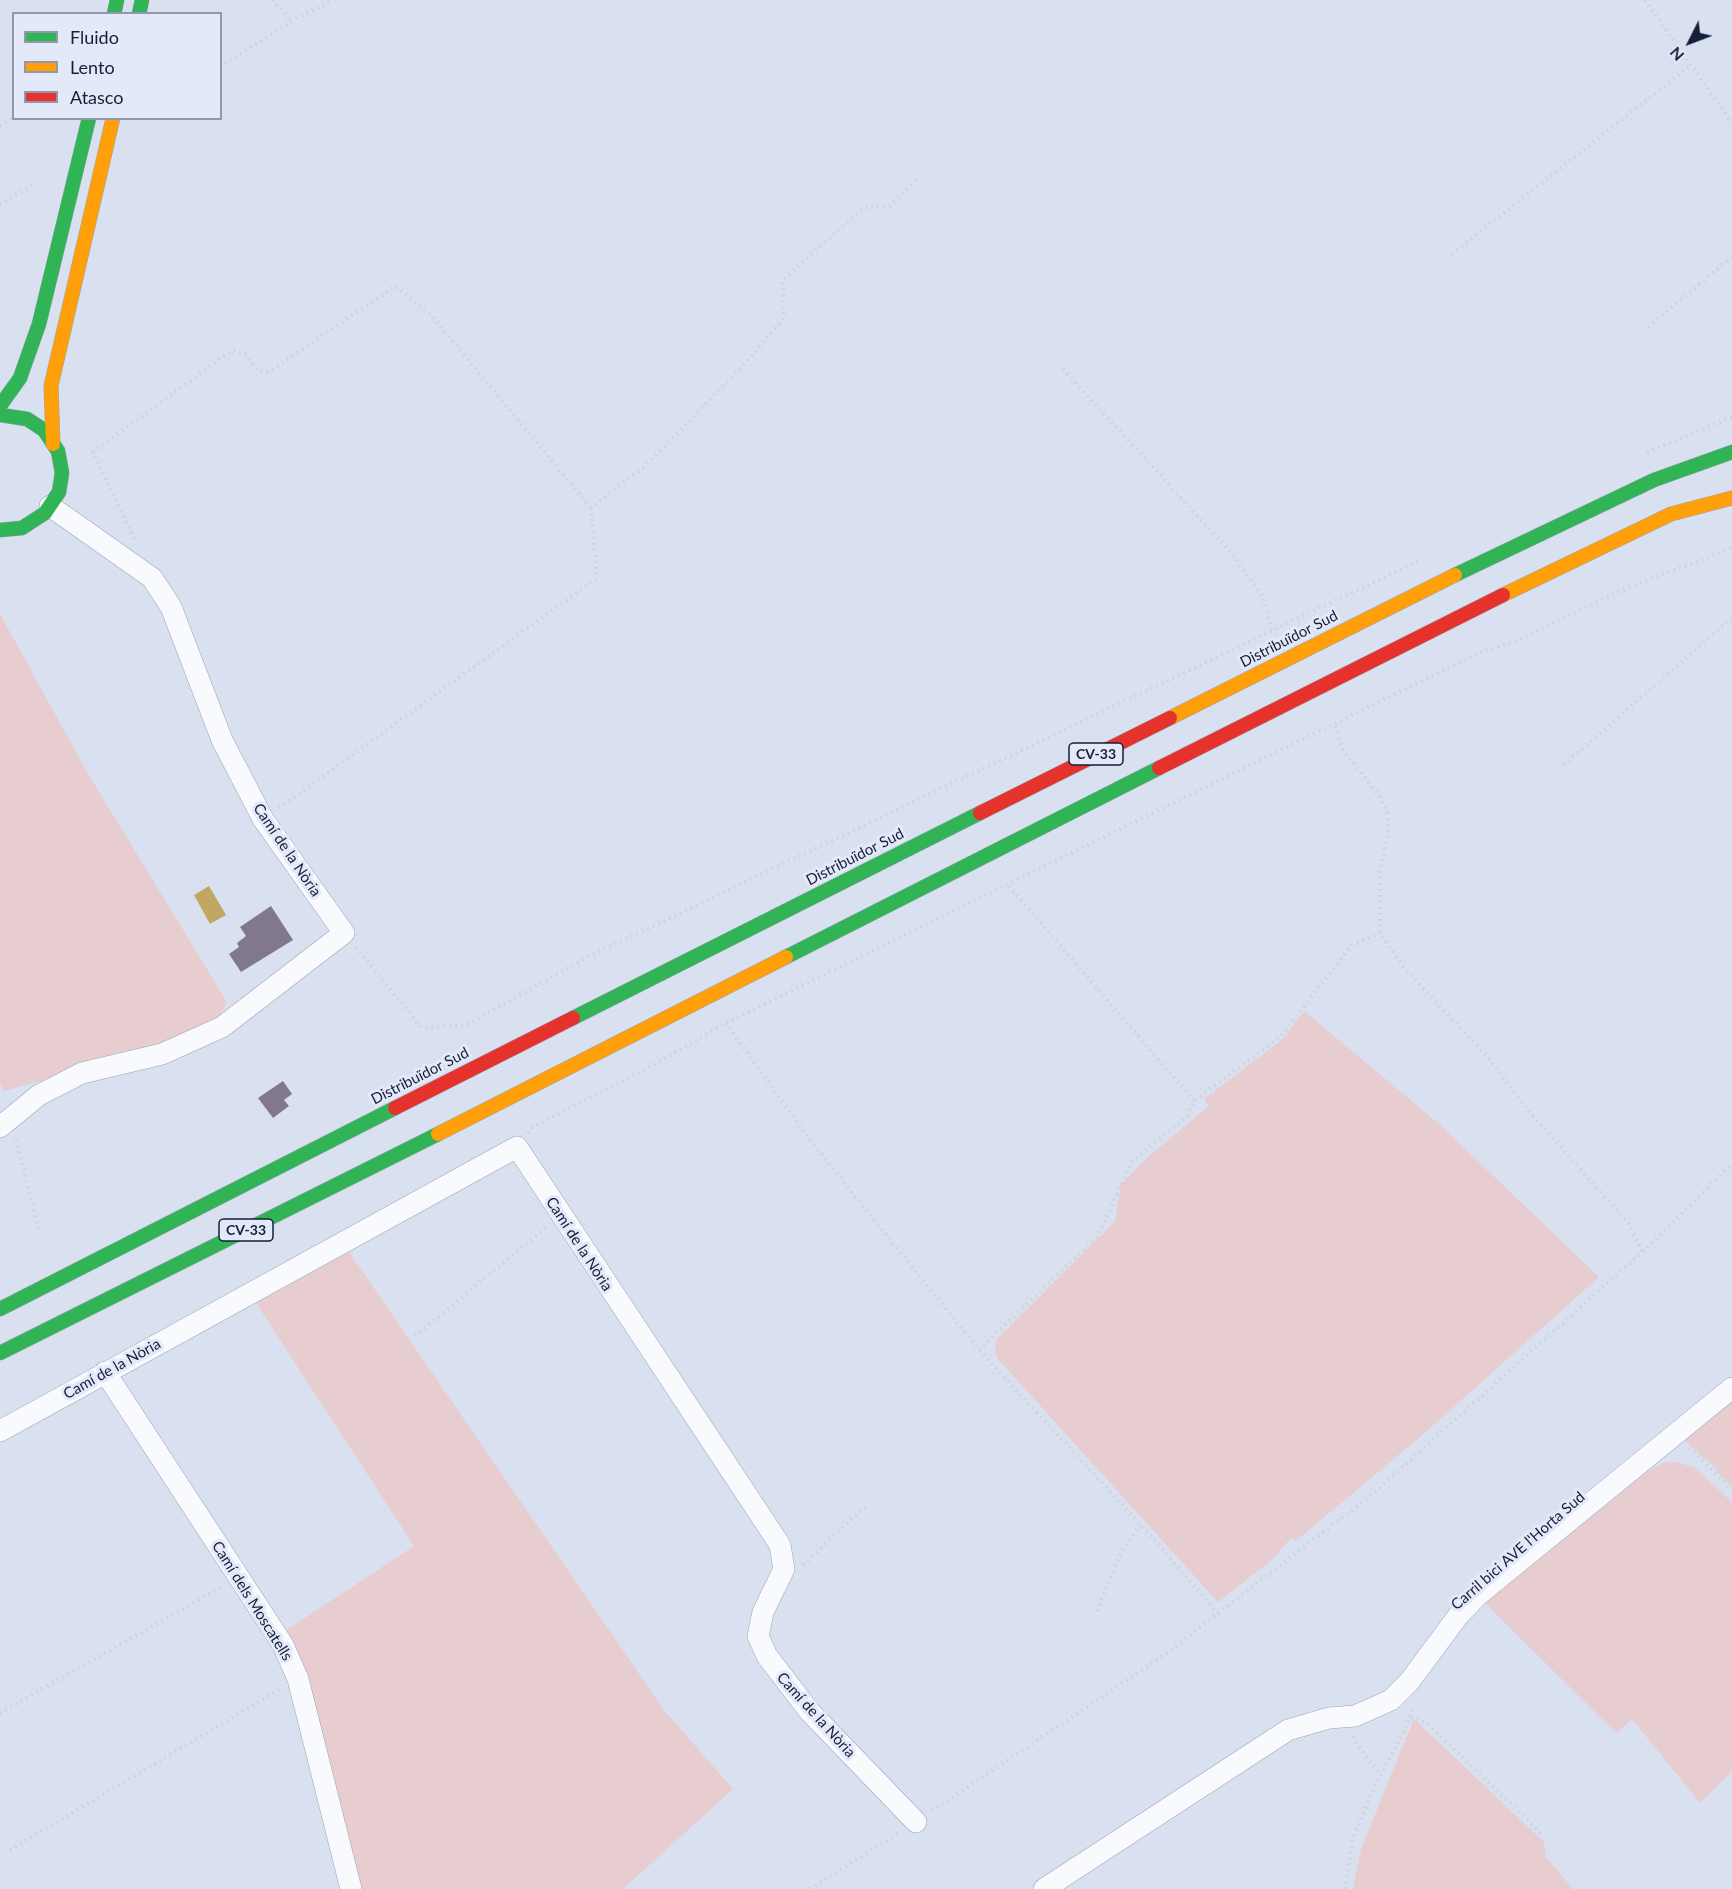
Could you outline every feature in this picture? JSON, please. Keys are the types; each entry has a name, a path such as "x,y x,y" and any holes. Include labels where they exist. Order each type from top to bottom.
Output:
{"main road":[{"path":"0,406 20,378 39,324 89,120"},
{"path":"53,444 51,386 113,120"},
{"path":"0,415 27,419 44,430 58,451 62,473 58,492 45,513 22,528 0,530"},
{"name":"Distribuïdor Sud","path":"0,1309 477,1065 1413,595 1654,480 1732,452"},
{"name":"CV-33","path":"0,1354 1439,626 1671,514 1732,498"}],"street":[{"name":"Camí de la Nòria","path":"50,506 152,578 171,607 222,740 263,819 345,933"},
{"path":"5,1123 39,1095 82,1072 162,1054 222,1026 345,933"},
{"name":"Camí de la Nòria","path":"0,1431 517,1147 560,1216 780,1545 784,1569 763,1612 758,1636 767,1656 810,1712 916,1822"},
{"name":"Camí dels Moscatells","path":"105,1372 283,1645 298,1679 351,1889"},
{"path":"1044,1889 1288,1730 1329,1718 1355,1716 1391,1700 1478,1595 1732,1388"}],"path":[{"path":"272,0 291,21"},
{"path":"222,66 291,21 334,0"},
{"path":"1645,0 1732,123"},
{"path":"1452,254 1691,65"},
{"path":"591,508 647,464 753,355 784,317 783,280 863,208 890,206 916,180"},
{"path":"0,204 36,183"},
{"path":"1648,327 1732,257"},
{"path":"137,547 93,452 232,350 245,354 260,371 269,372 395,286 431,315 591,508 597,578 263,819"},
{"path":"1063,369 1230,551 1263,597 1272,630"},
{"path":"1641,455 1684,435 1732,417"},
{"path":"517,1147 531,1128 653,1065 726,1023 853,962 903,934 1009,886 1476,654 1520,639 1627,588 1732,548"},
{"path":"345,933 422,1028 466,1025 588,957 1424,558"},
{"path":"1559,769 1732,618"},
{"path":"1335,726 1343,750 1378,794 1387,812 1389,828 1379,873 1380,933 1401,965 1491,1061 1527,1109 1629,1224 1642,1252"},
{"path":"1009,886 1194,1101"},
{"path":"979,1350 1098,1236 1131,1163 1188,1115 1194,1101 1281,1036 1352,945 1380,933"},
{"path":"726,1023 809,1138 979,1350 1141,1525 1219,1615"},
{"path":"5,1123 40,1233"},
{"path":"810,1889 916,1822 1163,1656 1219,1615 1374,1493 1642,1252 1732,1164"},
{"path":"415,1336 560,1216"},
{"path":"1677,1434 1732,1490"},
{"path":"774,1592 868,1504"},
{"path":"1097,1611 1122,1550 1141,1525"},
{"path":"0,1713 228,1583 241,1581"},
{"path":"10,1850 298,1679"},
{"path":"1345,1889 1353,1838 1381,1775 1411,1717 1414,1707 1408,1682"},
{"path":"1343,1717 1347,1729 1381,1775"},
{"path":"1411,1717 1428,1724 1544,1836"}],"shaded area":[{"path":"0,614 87,772 227,1002 217,1021 178,1042 4,1091 0,1084"},
{"path":"209,886 226,915 210,924 194,895"},
{"path":"1304,1011 1438,1123 1599,1277 1419,1438 1298,1539 1295,1541 1291,1538 1272,1560 1218,1602 997,1358 995,1351 997,1339 1115,1221 1121,1184 1148,1157 1209,1106 1204,1099 1283,1039"},
{"path":"349,1252 664,1710 733,1789 623,1889 360,1889 282,1633 414,1546 256,1303"},
{"path":"1732,1398 1732,1486 1716,1471 1717,1469 1682,1438"},
{"path":"1675,1462 1694,1467 1732,1502 1732,1771 1700,1803 1632,1719 1616,1733 1485,1603 1648,1471 1663,1463"},
{"path":"1414,1719 1544,1842 1546,1857 1573,1889 1353,1889 1361,1849"}],"building":[{"path":"271,906 293,940 241,972 229,954 239,947 237,943 246,936 240,927"},
{"path":"283,1081 292,1094 284,1100 289,1106 273,1118 258,1098"}],"traffic: fast":[{"path":"114,12 117,0"},
{"path":"139,12 142,0"},
{"path":"0,406 20,378 39,324 89,120"},
{"path":"0,415 27,419 44,430 58,451 62,473 59,492 45,513 22,528 0,530"},
{"path":"1455,575 1654,480 1732,452"},
{"path":"786,957 1159,768"},
{"path":"573,1018 980,813"},
{"path":"0,1309 395,1108"},
{"path":"0,1353 438,1134"}],"traffic: slow":[{"path":"53,444 51,386 113,120"},
{"path":"1503,595 1671,514 1732,498"},
{"path":"1170,718 1455,575"},
{"path":"438,1134 786,957"}],"traffic: jam":[{"path":"1159,768 1503,595"},
{"path":"980,813 1170,718"},
{"path":"395,1108 573,1018"}]}
